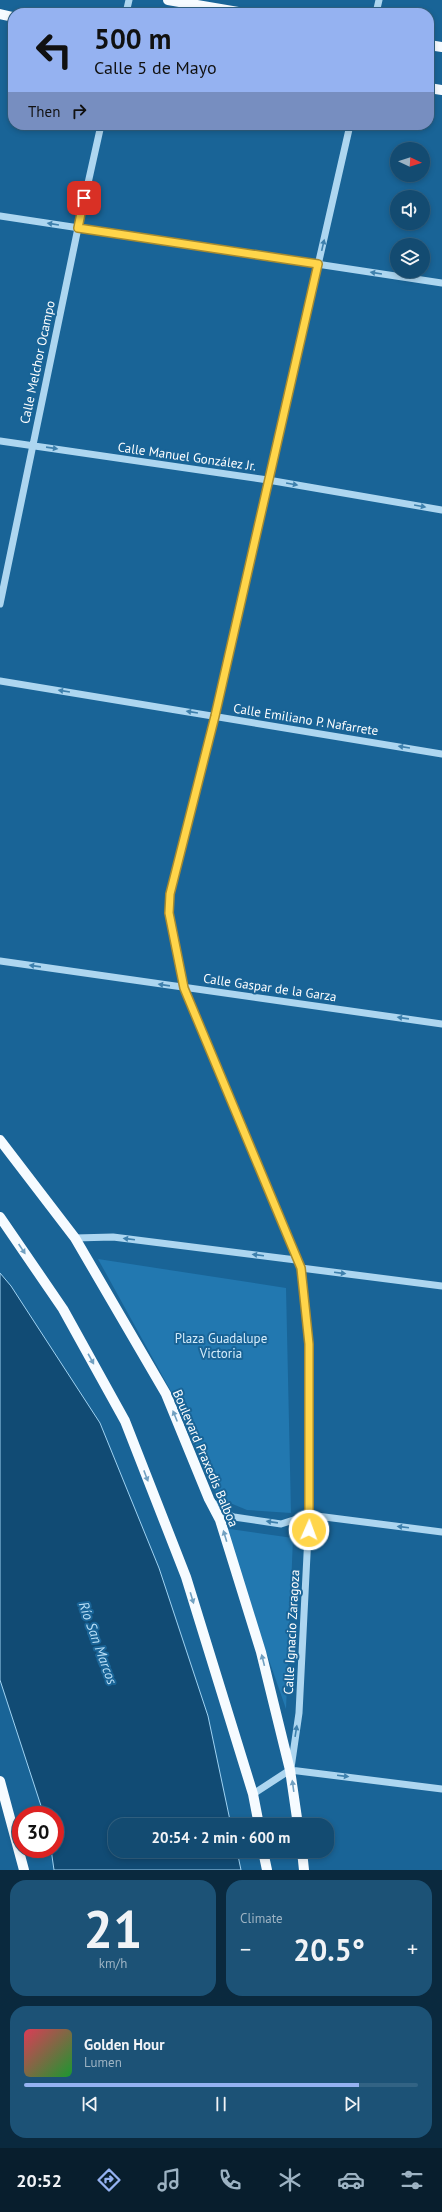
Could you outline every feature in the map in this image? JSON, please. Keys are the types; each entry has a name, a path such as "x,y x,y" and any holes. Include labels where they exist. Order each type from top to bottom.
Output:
{"main road":[{"path":"168,0 215,8"},
{"name":"Boulevard Praxedis Balboa","path":"0,1140 75,1238 166,1394 209,1499 220,1520 261,1652 290,1770 297,1818"},
{"path":"0,1216 63,1309 125,1421 186,1577 254,1794 258,1818"},
{"path":"0,1781 24,1870"},
{"path":"265,1858 267,1870"},
{"path":"303,1858 304,1870"}],"street":[{"name":"Calle Melchor Ocampo","path":"0,604 32,445 100,130"},
{"name":"Calle Ignacio Zaragoza","path":"290,1770 299,1713 309,1515 309,1344 301,1268 296,1260 267,1183 184,988 169,913 170,894 215,716 349,130"},
{"path":"0,216 442,283"},
{"name":"Calle Manuel González Jr.","path":"0,440 268,480 442,510"},
{"name":"Calle Emiliano P. Nafarrete","path":"0,681 442,754"},
{"name":"Calle Gaspar de la Garza","path":"0,961 442,1024"},
{"path":"75,1238 113,1237 296,1260"},
{"path":"301,1268 442,1286"},
{"path":"209,1499 226,1514 234,1517 281,1524 309,1515 442,1532"},
{"path":"254,1794 290,1770 442,1789"}],"green space":[{"name":"Plaza Guadalupe Victoria","path":"98,1259 286,1288 291,1513 247,1510 218,1498 178,1404"},
{"path":"223,1528 293,1538 286,1709"}],"water":[{"name":"Río San Marcos","path":"0,1273 11,1286 100,1423 159,1568 208,1716 230,1818 108,1818 108,1858 238,1858 241,1870 54,1870 52,1858 64,1858 64,1806 41,1806 0,1680"}],"route":[{"path":"84,198 78,228 318,264 215,716 170,894 169,913 184,988 267,1183 296,1260 301,1268 309,1344 309,1530"}]}
